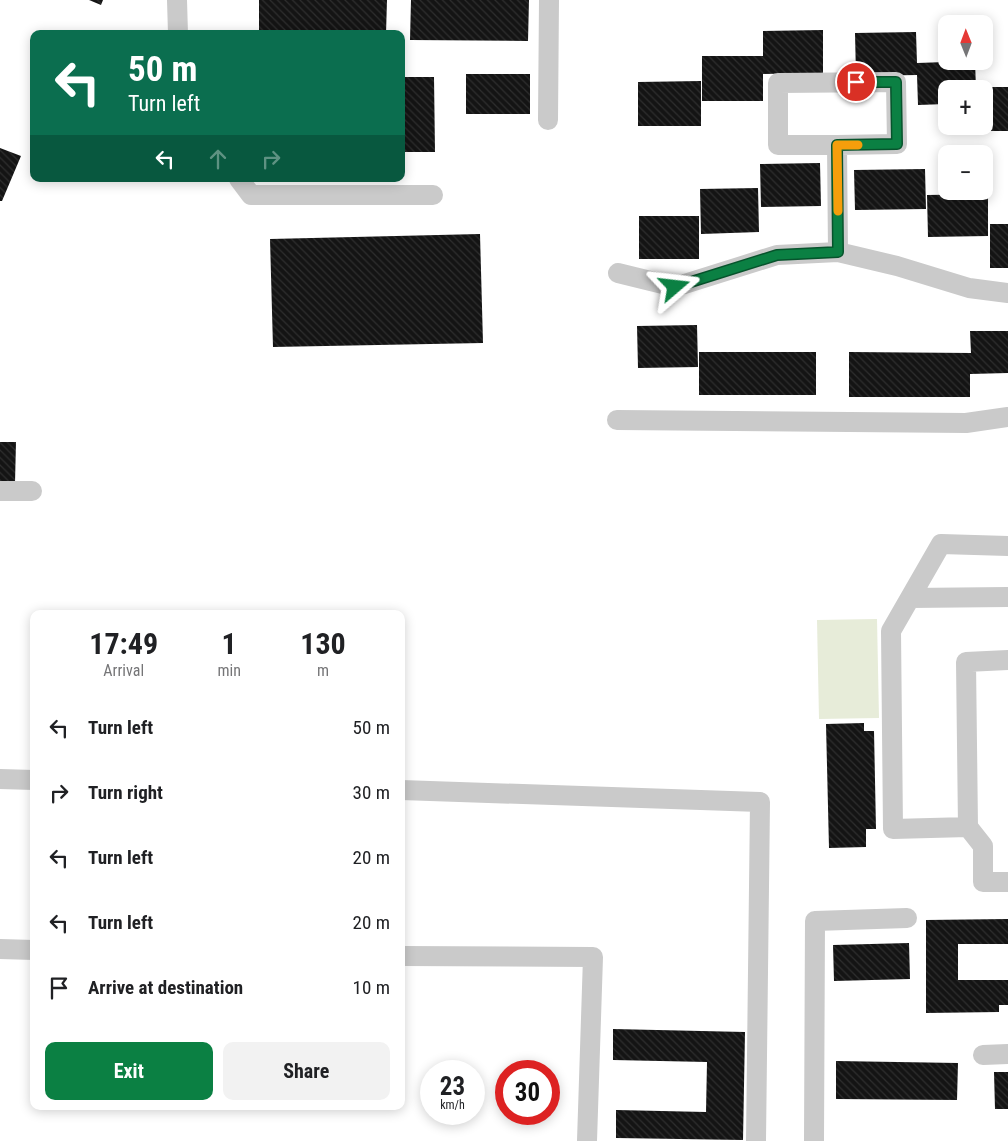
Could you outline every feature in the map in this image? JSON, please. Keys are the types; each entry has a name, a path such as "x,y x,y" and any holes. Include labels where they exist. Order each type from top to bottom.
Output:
{"street":[{"path":"177,0 178,30"},
{"path":"548,120 549,0"},
{"path":"896,82 897,144 837,145 778,145 778,83 896,82"},
{"path":"837,145 838,252"},
{"path":"241,182 251,195 433,195"},
{"path":"618,273 675,287 777,255 838,252 897,266 969,288 1008,293"},
{"path":"618,420 966,423 1008,417"},
{"path":"0,491 32,491"},
{"path":"968,827 893,829 891,631 941,544 1008,546"},
{"path":"910,598 1008,598"},
{"path":"1008,660 966,662 968,827 983,846 983,882 1008,882"},
{"path":"0,779 30,780"},
{"path":"405,790 760,802 756,1141"},
{"path":"814,1141 815,920 907,918"},
{"path":"0,949 30,950"},
{"path":"405,956 593,957 587,1141"},
{"path":"983,1055 1008,1054"}],"green space":[{"path":"877,619 879,718 819,719 817,620"}],"building":[{"path":"89,0 103,0 101,5"},
{"path":"259,0 387,0 386,30 259,30"},
{"path":"411,0 529,0 528,41 410,40"},
{"path":"823,30 823,73 763,74 763,31"},
{"path":"916,32 917,63 938,62 938,70 975,70 976,80 938,80 938,104 918,105 917,75 856,76 855,33"},
{"path":"702,56 763,56 763,101 702,101"},
{"path":"466,74 530,74 530,114 466,114"},
{"path":"405,77 434,77 435,152 405,152"},
{"path":"701,81 701,126 638,126 638,82"},
{"path":"993,87 1008,87 1008,131 993,131"},
{"path":"0,148 21,156 2,201 0,201"},
{"path":"820,163 821,206 761,207 760,164"},
{"path":"925,169 926,209 855,210 854,170"},
{"path":"758,188 759,232 701,234 700,189"},
{"path":"927,195 938,195 938,200 988,200 988,236 928,237"},
{"path":"639,216 699,216 699,259 639,259"},
{"path":"990,224 1008,224 1008,268 990,268"},
{"path":"480,234 483,343 273,347 270,239"},
{"path":"697,325 698,367 638,368 637,326"},
{"path":"970,331 1008,331 1008,373 970,374 970,397 849,397 849,352 971,353"},
{"path":"699,352 816,352 816,395 699,395"},
{"path":"0,442 16,442 15,483 0,483"},
{"path":"864,723 864,731 874,731 876,829 866,829 866,847 829,848 826,724"},
{"path":"1008,919 1008,944 958,944 958,980 1008,980 1008,1005 999,1005 999,1012 926,1013 926,920"},
{"path":"909,943 910,979 834,981 833,945"},
{"path":"613,1029 745,1032 743,1140 616,1138 616,1110 706,1112 707,1062 613,1060"},
{"path":"836,1061 958,1063 957,1100 836,1099"},
{"path":"994,1072 1008,1072 1008,1109 995,1109"}],"slow traffic":[{"path":"838,211 837,145 858,145"}],"route":[{"path":"675,287 777,255 838,252 837,145 897,144 896,82 856,82"}]}
